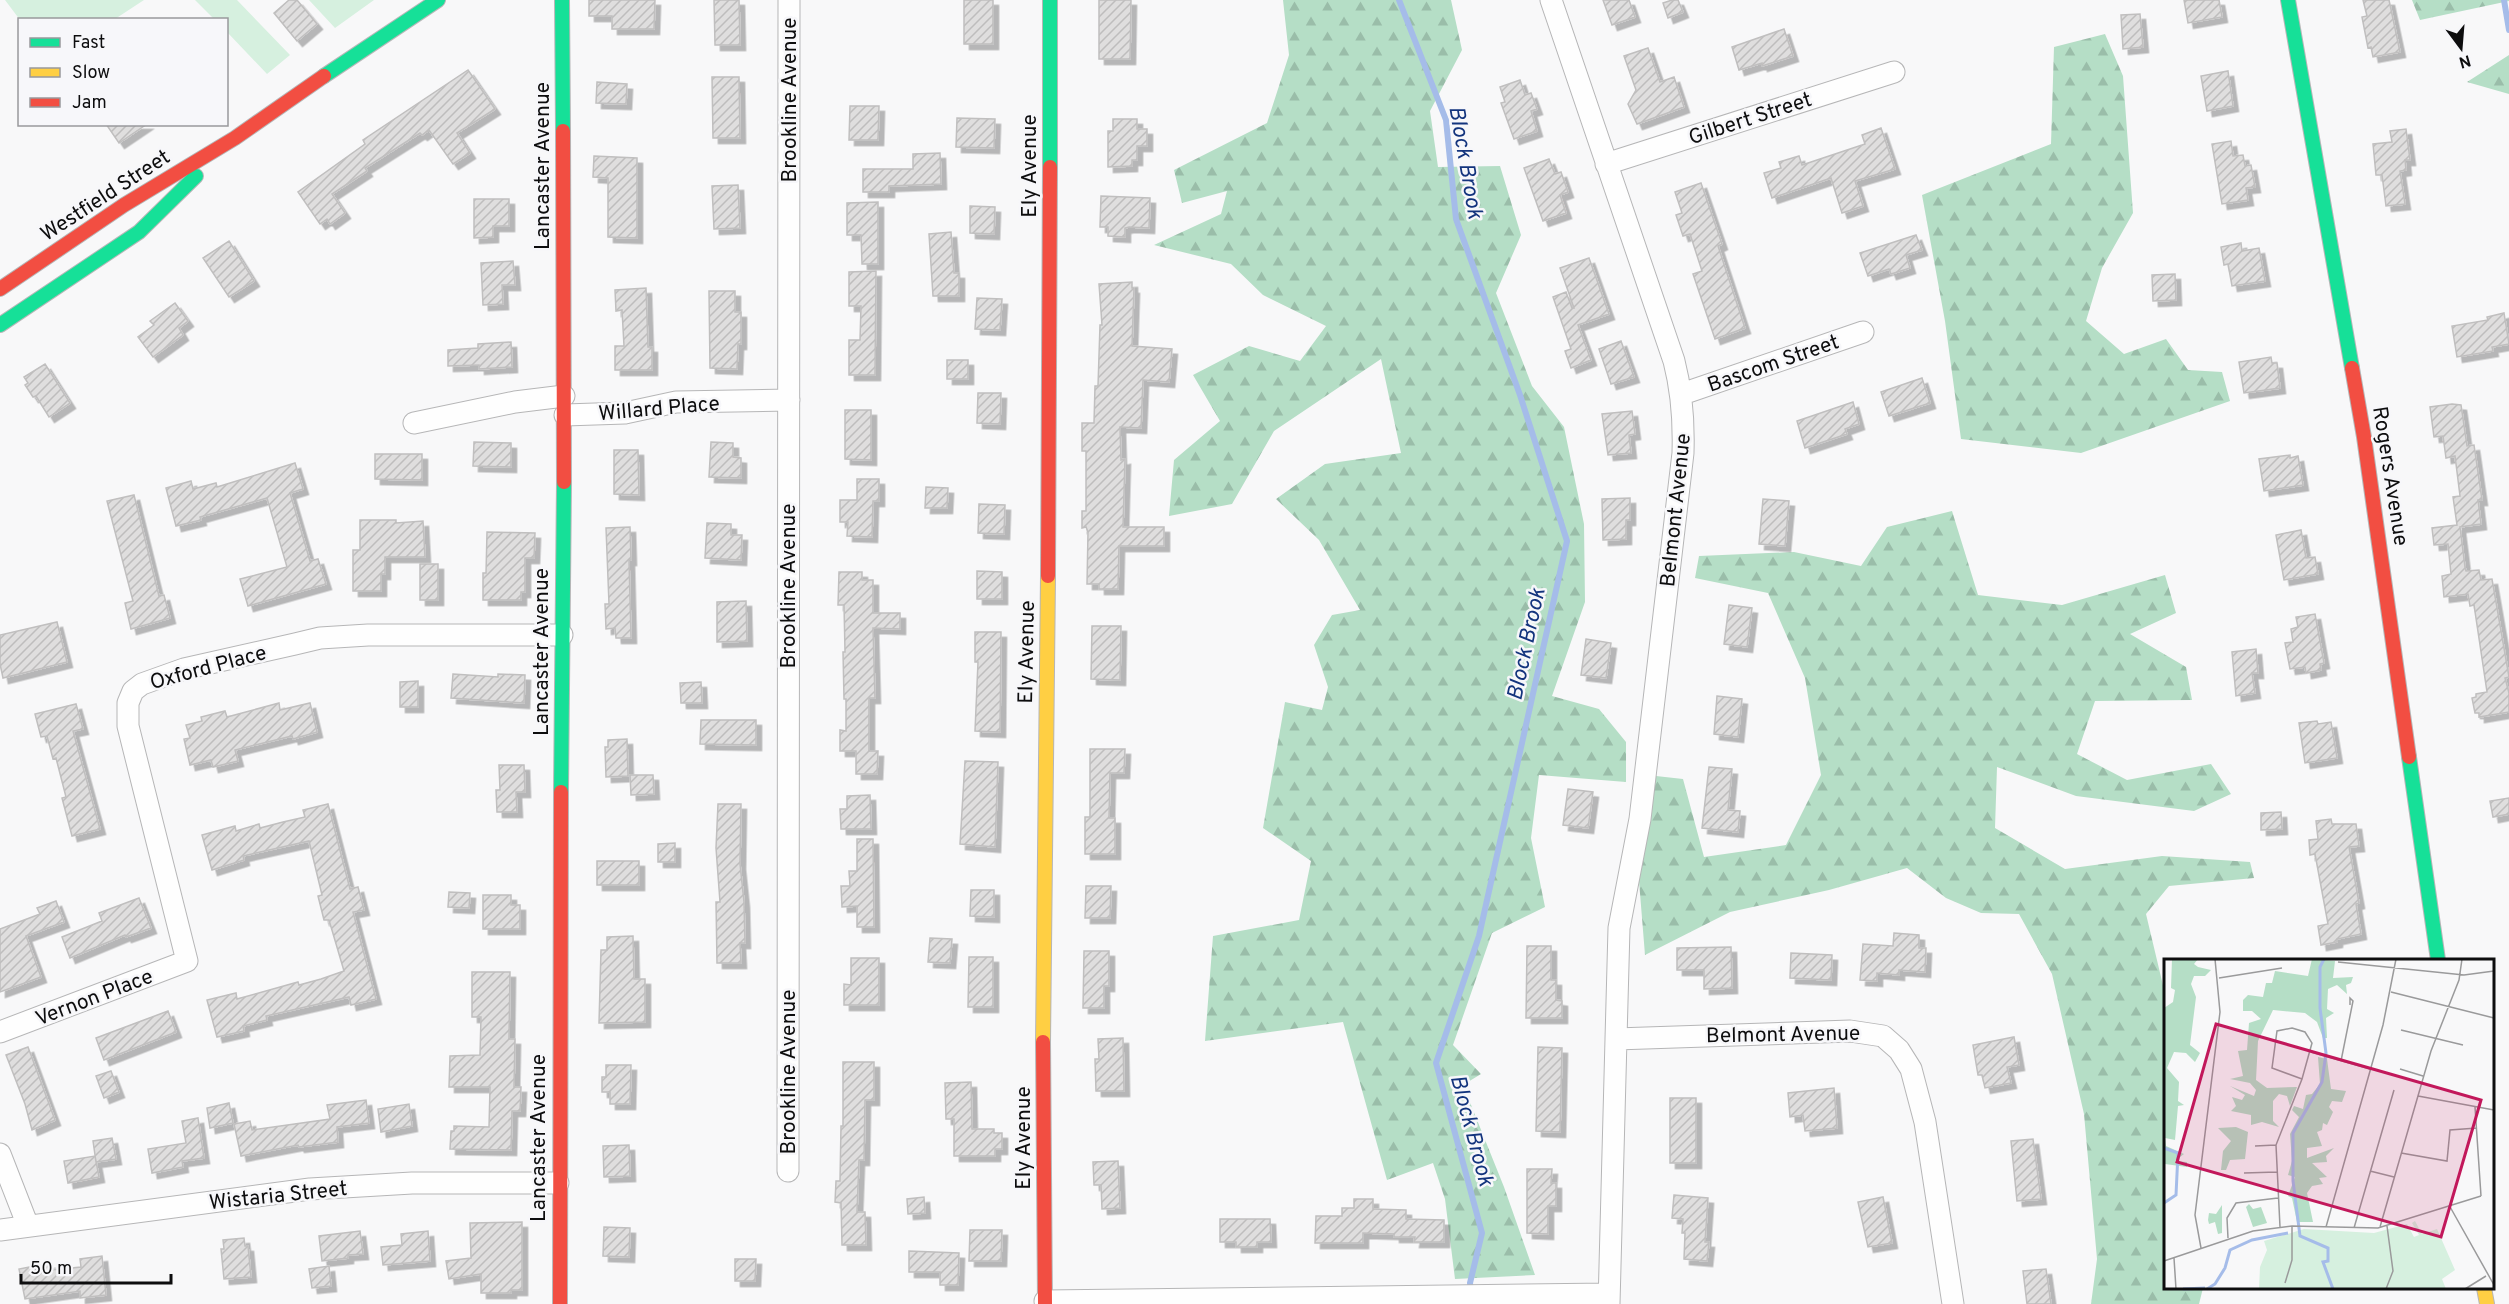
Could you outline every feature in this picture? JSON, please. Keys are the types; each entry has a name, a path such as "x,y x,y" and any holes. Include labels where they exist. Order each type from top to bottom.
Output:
{"street":[{"name":"Westfield Street","path":"0,291 124,205 235,138 347,59 438,0"},
{"name":"Lancaster Avenue","path":"560,1304 558,1182 564,405 562,0"},
{"name":"Brookline Avenue","path":"789,0 789,1171"},
{"name":"Ely Avenue","path":"1045,1302 1043,980 1049,528 1050,0"},
{"name":"Belmont Avenue","path":"1551,0 1652,293 1682,394 1683,453 1663,635 1640,819 1620,928 1609,1299"},
{"name":"Rogers Avenue","path":"2288,0 2364,437 2438,959"},
{"name":"Gilbert Street","path":"1606,164 1894,72"},
{"name":"Westfield Street","path":"0,325 139,232 235,138"},
{"path":"0,291 19,313"},
{"name":"Bascom Street","path":"1682,394 1863,332"},
{"name":"Willard Place","path":"414,423 515,402 564,405 625,413 676,402 789,400"},
{"name":"Oxford Place","path":"188,961 128,726 128,703 133,691 142,684 184,669 320,638 368,635 562,635"},
{"name":"Vernon Place","path":"0,1032 188,961"},
{"name":"Belmont Avenue","path":"1616,1039 1850,1032 1884,1036 1906,1059 1911,1069 1925,1122 1953,1304"},
{"path":"0,1154 28,1226"},
{"name":"Wistaria Street","path":"0,1230 309,1189 412,1183 558,1182"},
{"path":"2484,1289 2487,1304"},
{"path":"1045,1302 1325,1301 1463,1296 1609,1299"}],"green space":[{"path":"5,0 144,0 117,18 18,18"},
{"path":"195,0 237,0 290,55 267,74 228,33 228,18 213,18"},
{"path":"309,0 374,0 335,28"},
{"path":"1283,0 1451,0 1462,50 1430,111 1438,167 1500,166 1521,235 1496,293 1532,386 1564,427 1584,524 1585,602 1552,696 1599,709 1626,742 1626,782 1539,775 1531,838 1545,907 1492,933 1453,1045 1481,1074 1463,1085 1504,1187 1535,1275 1455,1279 1445,1199 1433,1163 1387,1180 1343,1022 1205,1041 1213,936 1299,920 1311,861 1263,828 1285,702 1322,710 1328,687 1314,645 1332,615 1360,610 1319,540 1276,499 1325,464 1401,453 1381,359 1274,431 1232,504 1169,516 1174,460 1220,421 1193,375 1249,346 1300,361 1326,326 1263,295 1231,264 1154,245 1221,214 1227,191 1182,203 1174,170 1267,123 1289,55"},
{"path":"2412,0 2509,0 2509,1 2420,20"},
{"path":"2105,34 2123,76 2133,213 2102,268 2086,321 2124,354 2166,339 2188,370 2222,372 2230,401 2081,453 1961,439 1945,321 1922,195 2051,144 2054,47"},
{"path":"2509,55 2509,94 2467,82"},
{"path":"1952,511 1978,595 2062,605 2165,575 2176,613 2130,634 2186,667 2192,700 2095,701 2077,754 2127,780 2211,764 2231,794 2194,811 2076,796 1997,767 1995,828 2065,869 2162,856 2250,862 2254,878 2169,886 2146,914 2164,990 2164,1289 2203,1289 2199,1304 2091,1304 2097,1259 2084,1114 2052,974 2019,914 1981,913 1946,898 1907,868 1829,890 1730,912 1645,955 1639,881 1656,776 1683,779 1704,857 1786,845 1821,775 1805,678 1768,593 1695,578 1699,556 1794,552 1861,566 1887,527"}],"building":[{"path":"289,0 297,0 317,24 297,41 274,13"},
{"path":"589,0 655,0 654,29 612,29 612,16 589,16"},
{"path":"714,0 739,0 740,45 715,45"},
{"path":"964,0 993,0 993,44 964,44"},
{"path":"1099,0 1131,0 1130,59 1099,59"},
{"path":"1603,0 1629,0 1635,17 1612,25"},
{"path":"1678,0 1683,12 1668,18 1663,3"},
{"path":"2184,0 2219,0 2222,17 2188,23"},
{"path":"2363,0 2389,0 2400,52 2373,57 2371,47 2368,48 2362,17 2367,16"},
{"path":"2140,14 2143,47 2123,49 2121,15"},
{"path":"1784,29 1793,56 1762,66 1762,63 1739,70 1732,47"},
{"path":"1648,48 1660,82 1674,77 1684,107 1637,124 1628,104 1636,90 1624,56"},
{"path":"468,70 495,109 457,133 470,153 453,164 429,130 422,135 420,133 365,168 367,171 332,194 345,213 330,224 327,219 320,224 298,192 365,144 363,140"},
{"path":"2228,71 2233,106 2207,111 2201,76"},
{"path":"712,77 739,77 740,138 713,138"},
{"path":"1520,80 1525,95 1531,93 1537,109 1531,111 1537,131 1514,139 1501,103 1505,102 1500,87"},
{"path":"597,82 627,84 626,104 596,103"},
{"path":"850,106 879,106 878,140 849,140"},
{"path":"957,118 995,119 994,148 956,147"},
{"path":"1113,119 1137,119 1137,129 1147,129 1147,146 1137,146 1137,160 1132,160 1132,166 1108,167 1108,131 1113,131"},
{"path":"107,126 144,126 119,143"},
{"path":"1881,128 1895,169 1855,181 1863,206 1842,213 1831,178 1772,198 1764,173 1781,168 1779,162 1799,156 1802,165 1865,144 1862,135"},
{"path":"2406,129 2410,160 2405,160 2406,170 2400,171 2405,204 2386,206 2382,175 2376,175 2373,144 2392,142 2390,131"},
{"path":"2231,141 2233,156 2243,155 2245,166 2251,165 2255,187 2246,188 2248,200 2222,204 2212,144"},
{"path":"940,153 941,184 889,186 889,192 863,192 863,169 913,169 913,154"},
{"path":"594,156 637,158 637,238 608,237 608,178 593,177"},
{"path":"1549,159 1555,174 1561,172 1568,192 1560,195 1566,213 1543,221 1524,168"},
{"path":"1701,183 1722,244 1718,246 1745,328 1715,339 1693,274 1702,271 1690,234 1683,236 1676,215 1682,213 1675,192"},
{"path":"738,185 740,228 714,229 712,186"},
{"path":"1101,196 1150,198 1149,228 1129,227 1125,228 1125,237 1108,236 1108,227 1100,227"},
{"path":"474,199 509,199 509,226 493,226 493,237 474,238"},
{"path":"878,202 878,264 862,264 861,235 847,235 847,203"},
{"path":"970,206 995,207 994,234 970,233"},
{"path":"951,232 954,273 959,273 959,296 933,296 929,234"},
{"path":"1916,235 1922,250 1906,255 1910,268 1891,274 1889,269 1868,276 1860,253"},
{"path":"229,241 254,281 229,297 203,258"},
{"path":"2241,243 2242,251 2259,248 2265,281 2232,286 2228,264 2224,265 2221,247"},
{"path":"1589,258 1609,314 1578,325 1591,360 1571,368 1565,351 1571,349 1553,297 1566,292 1574,308 1560,268"},
{"path":"513,261 515,285 502,285 503,304 483,305 481,263"},
{"path":"876,271 875,375 849,375 849,340 860,340 861,306 849,306 849,272"},
{"path":"2175,274 2176,300 2153,301 2152,275"},
{"path":"1132,282 1132,288 1134,288 1132,346 1172,349 1169,382 1143,380 1141,428 1120,427 1121,460 1125,459 1123,527 1164,527 1164,546 1119,546 1118,589 1099,589 1099,584 1087,584 1088,532 1086,527 1082,528 1082,511 1086,511 1086,451 1082,451 1082,423 1094,423 1095,386 1098,386 1100,325 1102,325 1099,284"},
{"path":"646,288 648,347 652,347 652,370 615,370 615,346 624,346 622,310 616,311 615,290"},
{"path":"709,291 735,291 735,312 741,312 741,344 738,344 737,369 710,368"},
{"path":"977,298 1002,299 1000,330 975,329"},
{"path":"175,303 188,321 179,328 183,335 153,357 138,337 154,325 150,321"},
{"path":"2504,313 2509,344 2492,347 2493,351 2457,357 2452,326 2488,320 2487,317"},
{"path":"1621,341 1634,377 1611,384 1599,349"},
{"path":"511,342 512,367 479,369 479,365 448,366 448,350 478,348 478,344"},
{"path":"2271,357 2272,363 2277,363 2280,388 2244,393 2239,362"},
{"path":"947,360 968,360 968,379 947,379"},
{"path":"45,364 70,403 49,417 36,396 33,397 25,385 28,383 24,377"},
{"path":"1922,378 1930,403 1889,416 1881,392"},
{"path":"978,393 1001,393 1000,424 977,423"},
{"path":"1853,402 1859,424 1845,429 1847,434 1805,448 1797,421"},
{"path":"2461,405 2467,446 2474,445 2482,500 2478,500 2481,524 2460,527 2465,567 2466,571 2479,570 2481,580 2492,579 2509,677 2505,678 2509,693 2509,712 2479,717 2479,713 2475,713 2472,698 2476,697 2476,694 2487,692 2474,605 2470,606 2468,594 2444,597 2442,576 2451,574 2448,544 2434,545 2432,528 2457,525 2453,497 2460,496 2455,456 2446,458 2443,436 2434,437 2430,407"},
{"path":"845,410 871,410 871,460 845,459"},
{"path":"1632,411 1635,434 1629,435 1631,453 1608,455 1602,414"},
{"path":"474,442 511,443 511,467 473,466"},
{"path":"711,442 733,443 733,457 741,458 741,478 709,477"},
{"path":"614,450 638,450 639,495 614,494"},
{"path":"375,454 422,454 422,480 375,479"},
{"path":"2290,455 2290,458 2298,456 2303,485 2264,491 2259,459"},
{"path":"295,463 303,489 290,493 310,561 318,559 326,584 248,606 240,579 287,567 267,498 176,526 166,488 191,481 193,489 216,483 217,487"},
{"path":"857,479 879,479 879,501 873,501 872,537 847,536 848,522 840,522 840,500 857,500"},
{"path":"926,487 948,488 947,508 925,508"},
{"path":"134,495 159,596 164,595 170,618 131,629 125,603 133,601 107,501"},
{"path":"1630,498 1630,520 1626,520 1626,539 1603,540 1602,499"},
{"path":"1763,499 1789,501 1785,546 1759,544"},
{"path":"979,504 1005,505 1004,534 978,533"},
{"path":"360,520 396,520 396,523 423,521 425,557 385,557 385,574 381,574 381,591 353,591 353,550 360,550"},
{"path":"707,523 731,524 731,535 742,535 741,560 705,558"},
{"path":"630,527 631,638 616,638 615,628 606,629 605,604 609,604 606,528"},
{"path":"2301,530 2306,558 2315,557 2318,574 2284,580 2276,535"},
{"path":"487,532 535,533 534,558 525,558 525,592 521,592 521,600 483,600"},
{"path":"420,564 438,564 438,600 420,600"},
{"path":"977,571 1002,572 1002,599 977,599"},
{"path":"839,572 862,572 862,580 873,580 873,613 900,613 900,629 873,628 875,698 869,698 869,751 878,751 877,774 856,774 856,751 840,751 840,730 846,731 846,699 844,699 843,652 845,652 844,605 838,605"},
{"path":"746,601 747,641 717,642 717,602"},
{"path":"1729,605 1752,608 1747,647 1724,644"},
{"path":"2315,614 2324,663 2320,664 2321,670 2306,673 2305,667 2290,669 2285,643 2293,642 2291,629 2298,627 2296,617"},
{"path":"57,622 67,662 3,678 0,664 0,635"},
{"path":"1092,626 1121,626 1120,680 1091,679"},
{"path":"975,632 1001,632 1000,732 975,731 978,662 975,662"},
{"path":"1586,639 1611,643 1606,678 1581,675"},
{"path":"2256,649 2258,673 2252,673 2255,693 2236,696 2232,652"},
{"path":"453,674 498,677 498,674 525,675 524,703 451,698"},
{"path":"418,681 418,707 400,707 400,682"},
{"path":"701,682 702,703 681,703 680,683"},
{"path":"1717,696 1742,699 1738,737 1714,734"},
{"path":"279,703 280,710 310,703 317,732 235,750 238,761 213,767 211,760 190,765 184,739 190,738 186,725 202,721 201,717 225,711 227,717"},
{"path":"76,704 83,729 73,731 100,829 72,836 62,798 66,797 56,758 53,759 47,736 41,737 35,714"},
{"path":"701,720 756,720 756,745 700,744"},
{"path":"2317,721 2318,724 2331,722 2337,758 2305,763 2299,723"},
{"path":"627,739 628,776 606,777 605,747 608,747 608,740"},
{"path":"1090,749 1125,749 1124,773 1110,773 1109,818 1115,818 1115,854 1085,854 1085,817 1090,817"},
{"path":"965,761 998,762 995,847 960,844"},
{"path":"499,765 524,765 525,792 516,792 517,812 497,812 496,790 500,790"},
{"path":"1709,767 1732,769 1728,810 1740,811 1738,832 1702,828"},
{"path":"630,775 653,775 654,794 631,795"},
{"path":"1568,789 1593,792 1588,828 1563,825"},
{"path":"870,795 871,829 841,829 840,809 847,809 847,796"},
{"path":"2509,798 2509,814 2493,817 2490,801"},
{"path":"328,804 350,889 358,887 364,910 353,912 376,999 351,1005 349,997 266,1016 267,1020 243,1026 244,1031 217,1037 207,1000 236,993 237,999 298,982 299,985 344,971 329,920 324,920 318,896 322,895 309,841 243,856 244,860 212,870 202,835 235,826 236,831 259,824 260,828 305,817 303,810"},
{"path":"718,804 741,804 740,864 745,943 740,943 741,963 717,963 716,902 720,902 716,848"},
{"path":"2281,812 2282,829 2261,830 2261,813"},
{"path":"2331,819 2332,824 2356,824 2359,846 2349,847 2359,903 2356,904 2361,934 2321,945 2318,926 2328,924 2315,854 2310,855 2309,840 2318,839 2316,821"},
{"path":"857,839 873,839 874,927 857,927 857,906 842,907 841,886 850,886 849,871 857,871"},
{"path":"675,843 675,862 658,862 658,844"},
{"path":"597,861 639,861 639,885 597,885"},
{"path":"1086,886 1111,886 1110,918 1085,918"},
{"path":"971,890 994,890 994,917 970,916"},
{"path":"449,892 470,893 469,908 448,907"},
{"path":"483,895 511,895 511,905 520,905 520,929 483,929"},
{"path":"139,898 151,928 126,937 125,935 70,958 62,937 102,921 99,913"},
{"path":"56,901 64,922 26,936 41,977 0,992 0,929 40,914 37,908"},
{"path":"1894,933 1919,935 1919,948 1926,948 1925,972 1899,970 1899,975 1877,973 1877,981 1860,980 1863,944 1893,946"},
{"path":"633,936 634,979 645,979 645,1022 599,1023 601,950 607,950 607,937"},
{"path":"930,938 952,939 950,963 928,962"},
{"path":"1527,946 1551,946 1551,980 1556,980 1556,1000 1562,1001 1562,1018 1526,1018"},
{"path":"1731,947 1732,988 1704,989 1704,970 1677,970 1677,948"},
{"path":"1084,951 1109,951 1109,986 1104,986 1104,1008 1083,1008"},
{"path":"1791,953 1832,955 1831,980 1790,978"},
{"path":"969,957 993,957 993,1007 968,1007"},
{"path":"851,958 879,958 879,1005 844,1005 844,984 851,985"},
{"path":"472,972 510,972 509,1039 515,1039 514,1087 521,1087 520,1111 512,1111 511,1150 450,1149 451,1131 454,1131 454,1126 489,1127 490,1087 449,1087 450,1056 480,1055 481,1017 472,1017"},
{"path":"168,1011 176,1032 104,1060 96,1038"},
{"path":"2014,1037 2019,1065 2007,1067 2011,1083 1985,1088 1982,1075 1978,1075 1973,1045"},
{"path":"1123,1038 1124,1091 1096,1091 1095,1059 1099,1059 1098,1039"},
{"path":"28,1047 55,1120 32,1130 25,1104 6,1055"},
{"path":"1538,1047 1562,1048 1560,1132 1536,1131"},
{"path":"843,1062 874,1062 874,1100 865,1100 864,1160 859,1160 857,1212 865,1212 866,1245 842,1245 841,1203 835,1202 836,1181 840,1181"},
{"path":"606,1065 631,1065 630,1104 610,1104 610,1092 602,1092 602,1077 606,1077"},
{"path":"111,1071 119,1092 104,1098 96,1076"},
{"path":"971,1082 972,1129 994,1129 994,1133 1002,1133 1002,1149 995,1149 995,1156 954,1156 954,1119 946,1119 945,1083"},
{"path":"1834,1088 1837,1128 1805,1131 1803,1115 1790,1117 1788,1093"},
{"path":"1670,1098 1696,1098 1696,1163 1670,1163"},
{"path":"366,1100 369,1123 337,1127 338,1142 299,1147 298,1145 241,1156 234,1124 250,1121 252,1130 330,1119 327,1105"},
{"path":"229,1103 233,1123 210,1128 207,1108"},
{"path":"409,1104 412,1126 381,1132 378,1109"},
{"path":"198,1118 204,1158 182,1161 183,1167 152,1173 148,1149 186,1143 182,1121"},
{"path":"112,1138 116,1159 96,1162 93,1141"},
{"path":"2033,1139 2041,1199 2017,1201 2011,1141"},
{"path":"629,1145 630,1176 604,1177 603,1146"},
{"path":"95,1156 99,1177 68,1183 64,1161"},
{"path":"1118,1161 1120,1208 1102,1209 1101,1185 1094,1185 1093,1162"},
{"path":"1527,1169 1552,1169 1551,1183 1556,1183 1556,1206 1548,1206 1548,1234 1527,1233"},
{"path":"1674,1195 1708,1198 1705,1242 1709,1242 1707,1261 1684,1259 1683,1219 1672,1218"},
{"path":"924,1197 925,1213 908,1214 907,1199"},
{"path":"1883,1197 1892,1243 1868,1247 1858,1202"},
{"path":"1354,1199 1373,1199 1373,1209 1406,1210 1406,1219 1444,1220 1444,1242 1414,1242 1415,1237 1363,1233 1363,1243 1315,1243 1316,1216 1342,1216 1342,1208 1354,1208"},
{"path":"1220,1219 1270,1219 1271,1242 1257,1242 1257,1247 1236,1247 1236,1242 1220,1242"},
{"path":"522,1222 522,1290 511,1290 511,1293 481,1293 481,1274 449,1279 446,1261 471,1258 470,1223"},
{"path":"604,1227 630,1228 629,1257 603,1256"},
{"path":"970,1230 1002,1230 1001,1261 969,1261"},
{"path":"360,1231 363,1254 322,1261 319,1236"},
{"path":"428,1231 430,1261 383,1265 381,1247 402,1245 401,1234"},
{"path":"244,1238 245,1246 248,1246 251,1277 224,1279 221,1249 224,1249 223,1240"},
{"path":"909,1251 959,1253 958,1285 940,1285 940,1272 909,1272"},
{"path":"102,1256 106,1295 80,1298 80,1291 25,1299 19,1269 50,1263 51,1270 81,1267 80,1259"},
{"path":"735,1259 756,1259 755,1281 735,1281"},
{"path":"329,1266 331,1286 312,1288 309,1269"},
{"path":"2046,1269 2051,1304 2027,1304 2023,1271"}],"waterway":[{"name":"Block Brook","path":"1399,0 1446,120 1456,219 1520,395 1567,541 1479,936 1436,1063 1482,1233 1470,1283 1471,1291"},
{"path":"2504,0 2509,30"}],"traffic: fast":[{"path":"324,76 438,0"},
{"path":"562,0 563,131"},
{"path":"1050,0 1050,167"},
{"path":"2288,0 2352,368"},
{"path":"0,325 139,232 196,176"},
{"path":"561,792 564,482"},
{"path":"2409,757 2438,959"}],"traffic: slow":[{"path":"1043,1042 1048,576"},
{"path":"2484,1289 2487,1304"}],"traffic: jam":[{"path":"0,289 124,205 235,138 324,76"},
{"path":"563,131 564,482"},
{"path":"1048,576 1050,167"},
{"path":"2352,368 2364,437 2409,757"},
{"path":"560,1304 561,792"},
{"path":"1043,1042 1045,1304"}]}
